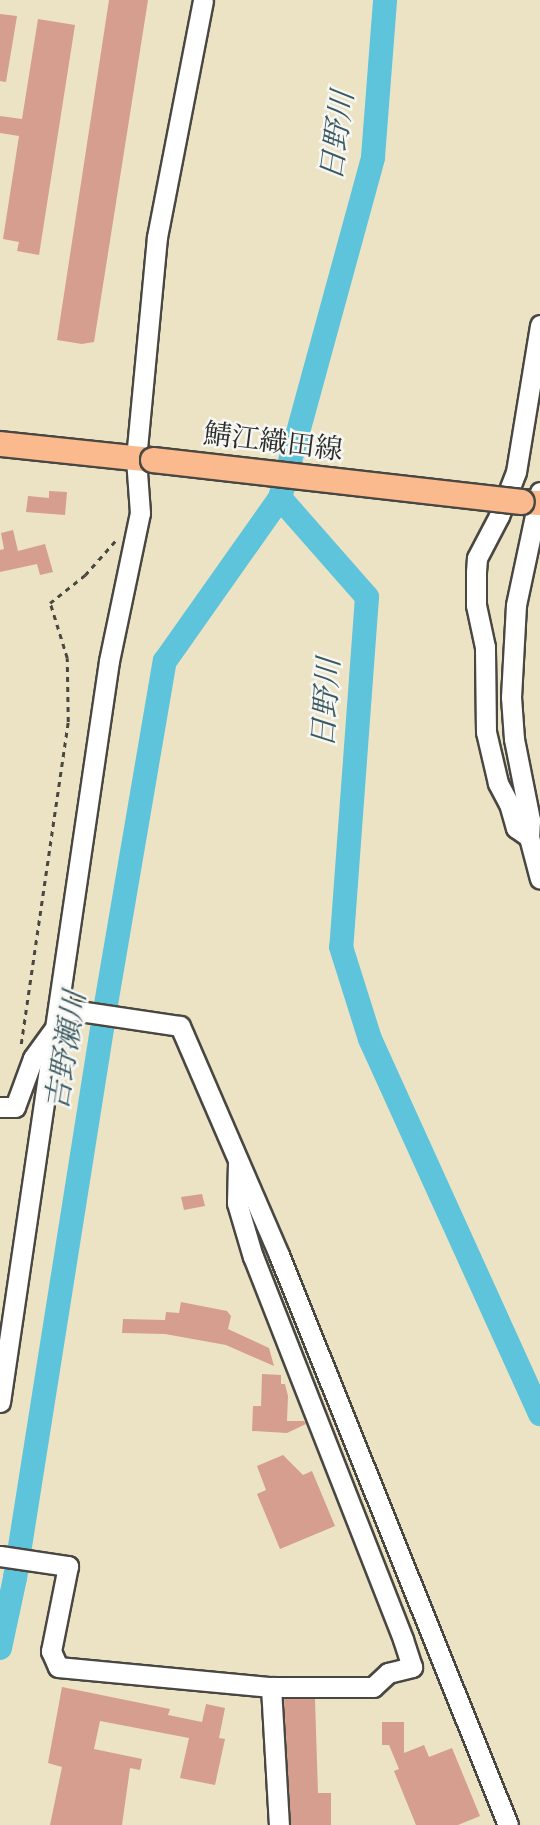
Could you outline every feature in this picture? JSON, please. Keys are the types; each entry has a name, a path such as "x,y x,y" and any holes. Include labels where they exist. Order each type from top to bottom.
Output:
{"main road":[{"name":"鯖江織田線","path":"0,444 535,500"}],"street":[{"path":"0,1402 108,661 140,513 157,237 203,0"},
{"path":"529,837 516,828 509,804 498,783 486,732 485,647 476,606 475,572 477,558 499,516 516,472 540,325"},
{"path":"535,500 516,605 511,697 514,739 530,820 529,837 540,879"},
{"path":"0,1107 15,1107 33,1058 57,1017 83,1012 180,1026 279,1255 508,1825"},
{"path":"2,1556 68,1566 51,1651 58,1667 271,1687 373,1687 388,1673 412,1667 253,1257 237,1203 238,1163"},
{"path":"271,1687 279,1825"}],"path":[{"path":"20,1053 27,986 68,722 67,658 50,603 85,575 140,513"}],"building":[{"path":"109,0 148,0 94,342 82,344 57,340"},
{"path":"0,14 17,16 6,82 0,81"},
{"path":"38,19 75,25 39,255 17,251 19,242 3,239 19,136 0,133 0,116 22,119"},
{"path":"49,491 67,492 65,515 26,512 28,496 49,498"},
{"path":"13,530 18,551 45,544 53,572 40,575 37,564 0,572 0,550 4,549 1,533"},
{"path":"202,1194 205,1206 184,1210 181,1197"},
{"path":"181,1302 227,1311 231,1316 228,1329 269,1348 274,1366 226,1345 165,1334 122,1333 123,1319 165,1320 166,1312 179,1313"},
{"path":"262,1374 281,1375 281,1384 285,1384 288,1396 287,1421 304,1421 306,1424 287,1433 252,1431 253,1406 261,1406"},
{"path":"283,1455 303,1475 312,1471 335,1526 280,1549 257,1494 266,1490 257,1466"},
{"path":"62,1687 170,1709 168,1715 202,1722 206,1704 225,1708 219,1738 225,1739 215,1785 180,1778 189,1738 100,1721 94,1749 142,1759 140,1770 130,1768 122,1825 50,1825 62,1767 48,1763"},
{"path":"284,1699 315,1699 318,1793 331,1793 331,1825 291,1825"},
{"path":"382,1722 404,1722 404,1753 424,1745 429,1757 452,1748 480,1816 458,1825 416,1825 394,1771 399,1769 389,1745 382,1745"}],"waterway":[{"name":"吉野瀬川","path":"0,1648 15,1578 104,1016 165,661 280,498 373,157 385,0"},
{"name":"日野川","path":"280,498 367,597 341,947 370,1039 540,1414"}]}
